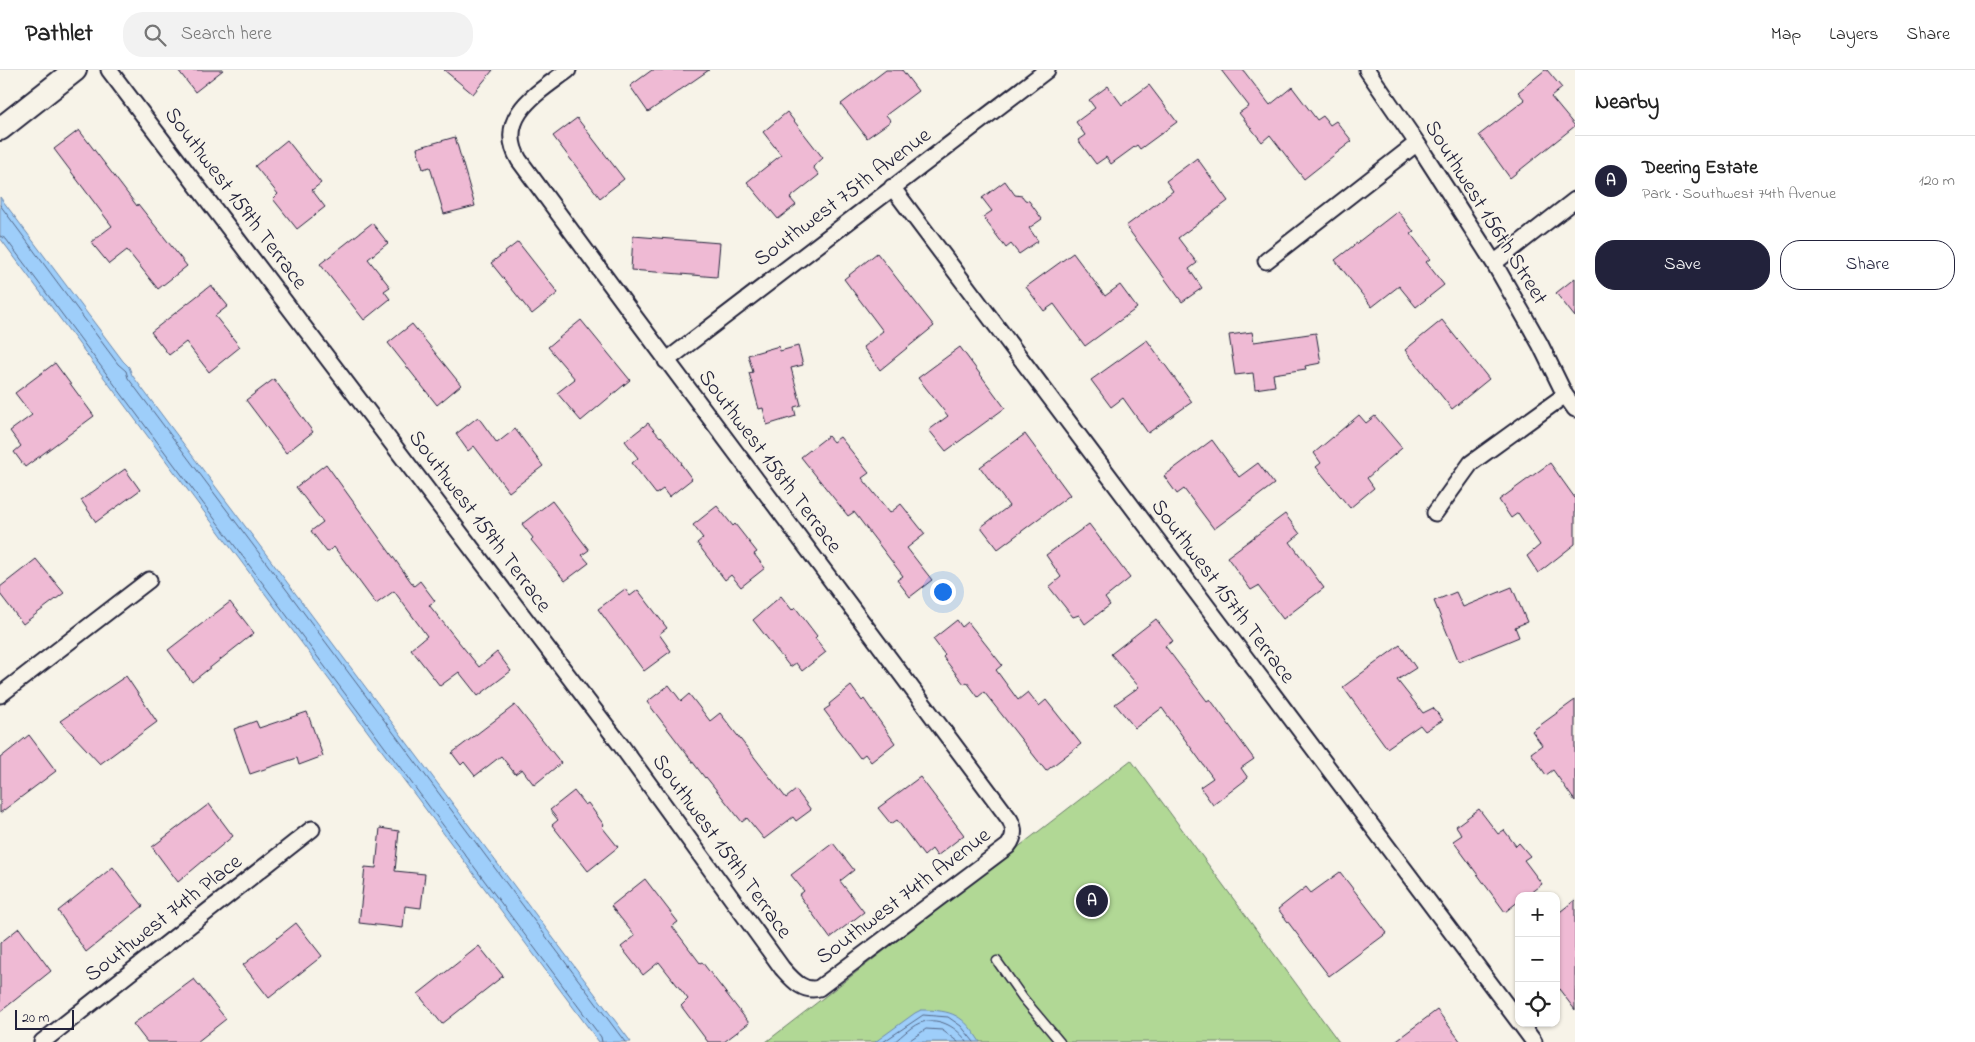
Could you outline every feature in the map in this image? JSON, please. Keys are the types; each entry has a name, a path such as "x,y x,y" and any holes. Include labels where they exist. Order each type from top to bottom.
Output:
{"street":[{"path":"0,129 74,70"},
{"name":"Southwest 159th Terrace","path":"109,70 620,744 782,968 800,986 809,989 820,988"},
{"name":"Southwest 158th Terrace","path":"568,70 525,105 516,118 511,134 512,147 518,160 1004,812"},
{"name":"Southwest 75th Avenue","path":"666,361 1047,70"},
{"name":"Southwest 156th Street","path":"1367,70 1417,143 1494,263 1540,344 1565,395 1575,410"},
{"path":"1266,261 1417,143"},
{"name":"Southwest 157th Terrace","path":"892,187 1515,1018"},
{"path":"1494,263 1575,200"},
{"path":"1435,513 1470,463 1565,395"},
{"path":"0,695 148,580"},
{"name":"Southwest 74th Avenue","path":"820,988 1008,846 1013,838 1014,829 1004,812"},
{"name":"Southwest 74th Place","path":"42,1042 312,829"},
{"name":"Southwest 157th Terrace","path":"1522,1027 1534,1042"}],"lane":[{"path":"997,961 1023,998 1060,1042"}],"green space":[{"path":"1131,760 1339,1042 766,1042"}],"water":[{"path":"0,197 129,367 132,375 631,1042 599,1042 0,238"},
{"path":"921,1010 941,1011 956,1016 968,1026 980,1042 875,1042"}],"building":[{"path":"178,70 223,70 195,92"},
{"path":"444,70 493,70 473,94"},
{"path":"652,70 709,70 648,112 630,86"},
{"path":"886,70 902,70 918,91 886,115 891,121 867,138 841,104"},
{"path":"1221,70 1243,70 1270,105 1292,87 1317,120 1323,116 1330,125 1336,121 1352,141 1304,179 1270,135 1262,142 1239,113 1249,106"},
{"path":"1545,70 1562,88 1551,97 1575,126 1510,178 1479,135 1525,100 1518,92"},
{"path":"1149,85 1177,122 1140,149 1137,145 1111,164 1106,157 1096,164 1078,140 1085,135 1076,122 1095,108 1089,100 1108,86 1122,105"},
{"path":"787,112 823,158 813,167 819,175 790,198 796,205 778,219 747,182 781,155 763,132"},
{"path":"577,118 624,179 600,198 553,136"},
{"path":"79,130 137,206 138,204 187,266 158,289 127,250 109,264 91,242 112,226 54,149"},
{"path":"455,137 475,206 444,214 430,167 423,169 417,148"},
{"path":"287,140 321,183 312,190 325,207 297,229 273,199 278,194 255,166"},
{"path":"1197,158 1228,201 1178,238 1197,263 1189,269 1202,288 1182,302 1126,226 1173,191 1166,181"},
{"path":"1005,181 1015,195 1022,196 1025,200 1029,201 1042,219 1029,228 1038,241 1019,254 1011,244 1006,248 983,217 992,211 982,198"},
{"path":"1398,211 1414,232 1411,234 1430,259 1426,262 1444,285 1416,307 1399,286 1372,307 1335,260"},
{"path":"372,223 388,243 368,259 390,287 384,291 390,299 364,320 320,264"},
{"path":"633,236 720,243 717,277 631,270"},
{"path":"518,242 558,293 532,314 491,263"},
{"path":"877,253 934,326 880,370 863,347 883,331 844,279"},
{"path":"1073,253 1105,296 1120,285 1137,308 1085,346 1054,304 1044,311 1026,287"},
{"path":"1575,278 1575,317 1556,293"},
{"path":"211,285 228,306 215,316 240,347 209,372 186,342 169,355 151,332"},
{"path":"581,320 630,380 581,421 557,393 575,379 548,347"},
{"path":"1442,320 1489,379 1452,409 1405,350"},
{"path":"412,324 461,385 437,405 388,343"},
{"path":"1252,332 1254,342 1316,333 1321,363 1305,366 1306,369 1273,374 1275,386 1255,389 1253,373 1235,375 1229,335"},
{"path":"1147,340 1192,402 1148,433 1123,398 1111,407 1091,380"},
{"path":"779,346 780,351 798,346 803,365 791,368 801,405 794,407 796,416 767,425 763,408 759,409 749,373 753,372 748,355"},
{"path":"960,347 1005,408 946,451 929,430 948,416 918,378"},
{"path":"55,363 94,416 25,467 14,452 21,446 10,431 32,415 15,393"},
{"path":"274,379 313,432 286,453 246,400"},
{"path":"1359,415 1366,423 1375,416 1402,448 1367,478 1374,488 1350,508 1316,467 1321,463 1314,453"},
{"path":"478,417 497,443 515,429 543,466 509,492 474,446 468,451 456,434"},
{"path":"648,423 661,436 692,479 669,497 663,489 656,494 632,463 638,458 625,441"},
{"path":"1025,434 1070,495 998,549 981,527 1009,506 980,467"},
{"path":"828,436 833,442 840,437 869,473 862,478 890,513 901,504 925,534 907,548 932,580 910,597 897,580 903,576 854,512 848,516 801,457"},
{"path":"1212,440 1239,477 1258,463 1274,484 1214,529 1184,489 1177,494 1164,476"},
{"path":"1550,463 1575,498 1575,544 1538,573 1527,556 1540,545 1518,513 1511,518 1499,500"},
{"path":"326,464 414,586 420,581 435,601 429,605 479,667 497,652 511,671 478,696 459,672 440,686 411,649 427,636 394,591 376,604 334,547 327,552 311,531 323,522 296,487"},
{"path":"125,469 140,490 96,522 81,500"},
{"path":"552,501 589,550 582,555 589,563 565,581 531,540 533,538 522,524"},
{"path":"717,506 733,526 735,524 757,552 754,554 765,568 741,587 731,575 725,580 697,543 703,538 693,525"},
{"path":"1285,514 1300,534 1290,542 1324,588 1283,619 1258,586 1251,590 1227,557"},
{"path":"1089,524 1130,578 1105,598 1110,605 1085,624 1079,615 1073,617 1049,587 1061,577 1046,555"},
{"path":"36,559 64,593 23,624 0,594 0,587"},
{"path":"1512,587 1527,622 1515,627 1519,637 1459,662 1434,601 1456,592 1463,607"},
{"path":"625,589 630,596 638,590 667,628 659,634 671,651 644,671 598,609"},
{"path":"781,596 792,610 795,607 817,636 815,638 826,652 802,671 796,663 790,667 753,620"},
{"path":"230,602 254,633 192,682 168,650"},
{"path":"1156,619 1173,641 1165,646 1207,701 1210,699 1254,759 1241,768 1248,778 1213,805 1200,787 1213,778 1162,708 1135,728 1115,704 1139,687 1111,654"},
{"path":"957,620 962,627 968,622 1002,665 996,670 1018,700 1028,692 1039,706 1046,700 1081,744 1046,771 984,692 978,697 967,682 964,684 943,657 945,655 933,639"},
{"path":"1400,645 1416,668 1397,680 1423,713 1433,708 1443,720 1425,731 1420,725 1387,748 1343,687"},
{"path":"126,676 157,722 100,764 60,721"},
{"path":"669,685 681,701 689,694 710,721 720,713 786,798 796,790 811,810 796,821 793,817 764,839 747,818 742,822 705,778 647,702"},
{"path":"851,686 862,701 864,699 895,743 871,762 865,754 860,758 824,710"},
{"path":"1575,700 1575,801 1553,770 1546,775 1531,753 1542,745 1532,731"},
{"path":"515,705 561,763 534,785 522,769 515,774 501,756 475,776 464,762 461,765 452,753"},
{"path":"307,712 323,756 299,765 297,758 250,774 234,729 256,721 259,728"},
{"path":"29,735 56,771 0,813 0,758"},
{"path":"920,777 964,835 937,856 932,849 924,856 897,820 891,824 878,808"},
{"path":"574,791 585,805 588,803 604,825 602,827 618,847 588,871 552,825 558,820 550,810"},
{"path":"209,804 233,836 178,882 152,847"},
{"path":"1479,809 1498,834 1504,830 1516,846 1519,843 1530,856 1524,860 1542,884 1531,892 1515,892 1515,904 1505,912 1453,841 1462,835 1456,826"},
{"path":"380,828 399,831 395,871 425,874 421,908 405,906 403,928 359,923 365,867 376,868"},
{"path":"833,843 854,870 840,881 864,912 830,938 799,895 804,891 791,875"},
{"path":"113,867 143,906 86,952 58,911"},
{"path":"1340,872 1387,933 1329,976 1278,909 1306,887 1311,893"},
{"path":"645,879 678,922 672,926 749,1023 724,1042 708,1042 681,1006 688,999 659,962 643,975 621,947 635,936 611,906"},
{"path":"1575,900 1575,1010 1560,990 1560,912"},
{"path":"296,923 322,956 269,998 243,965"},
{"path":"19,928 51,971 0,1012 0,943"},
{"path":"479,946 503,976 442,1024 418,994"},
{"path":"194,979 226,1019 197,1042 147,1042 133,1024"},
{"path":"1437,1010 1461,1042 1394,1042"}],"place":[{"name":"Deering Estate","path":"1092,901"}]}
